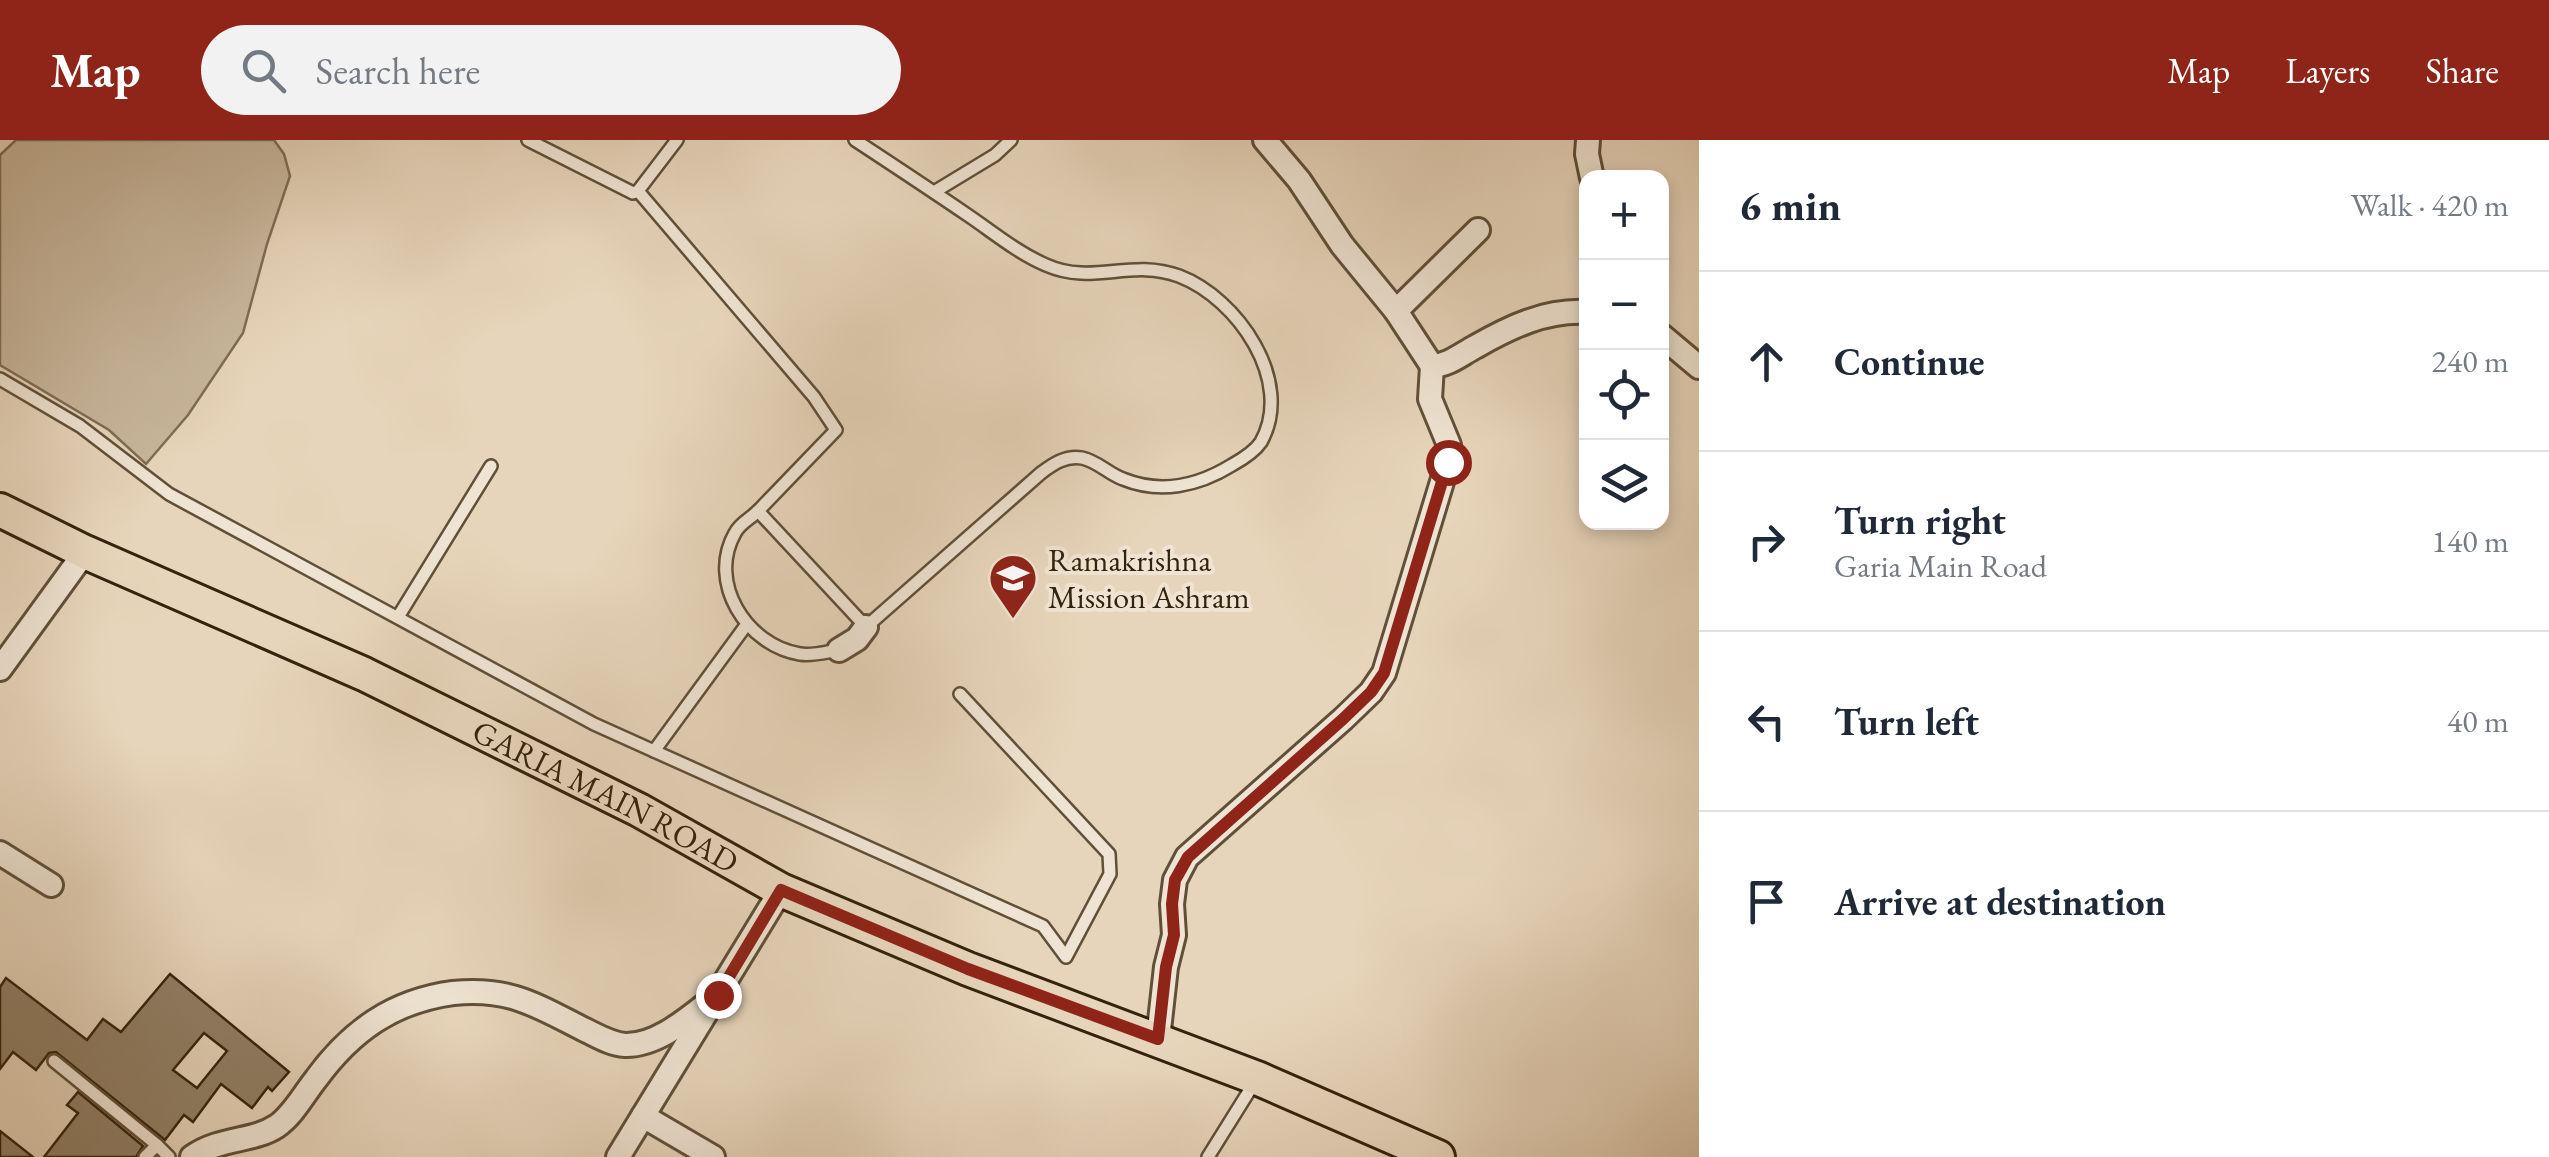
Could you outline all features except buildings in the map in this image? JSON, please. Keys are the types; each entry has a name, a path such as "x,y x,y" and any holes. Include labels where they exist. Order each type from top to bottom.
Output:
{"main road":[{"name":"GARIA MAIN ROAD","path":"0,510 85,552 364,674 639,810 781,890 968,969 1257,1078 1438,1157"}],"street":[{"path":"1158,1039 1166,967 1174,935 1175,880 1188,857 1343,719 1384,673 1448,462 1449,445 1430,399 1432,366 1396,311 1265,140"},
{"path":"1588,140 1590,170"},
{"path":"1396,311 1478,230"},
{"path":"1432,366 1449,362 1522,322 1550,314 1579,312"},
{"path":"1669,342 1699,367"},
{"path":"0,669 85,552"},
{"path":"839,650 857,639 866,627"},
{"path":"0,853 51,885"},
{"path":"618,1157 781,890"},
{"path":"192,1157 215,1144 276,1127 349,1038 376,1017 412,1002 453,994 510,994 605,1040 624,1045 648,1040 674,1027 718,995"},
{"path":"643,1116 713,1157"}],"lane":[{"path":"528,140 627,191 638,191 814,396 836,430 741,524 727,553 727,580 736,611 762,638 797,654 839,650"},
{"path":"638,191 677,140"},
{"path":"758,511 866,627 1060,460 1081,458 1124,480 1161,489 1191,484 1230,467 1259,445 1270,419 1270,380 1262,358 1239,324 1201,285 1155,269 1129,268 1084,276 1064,272 1023,253 854,140"},
{"path":"934,192 995,155 1010,140"},
{"path":"0,379 80,426 169,494 594,724 1043,926 1066,958 1110,874 1109,854 960,694"},
{"path":"398,617 492,466"},
{"path":"654,751 746,624"},
{"path":"54,1061 169,1157"},
{"path":"1208,1157 1257,1078"},
{"path":"145,1157 157,1145"}],"shaded area":[{"path":"16,140 274,140 284,154 290,176 243,333 188,415 146,464 109,430 0,365 0,155"}],"place":[{"name":"Ramakrishna Mission Ashram","path":"1013,620"}],"route":[{"path":"718,995 781,890 968,969 1158,1039 1159,1012 1174,935 1175,880 1188,857 1213,832 1343,719 1384,673 1448,462"}]}
